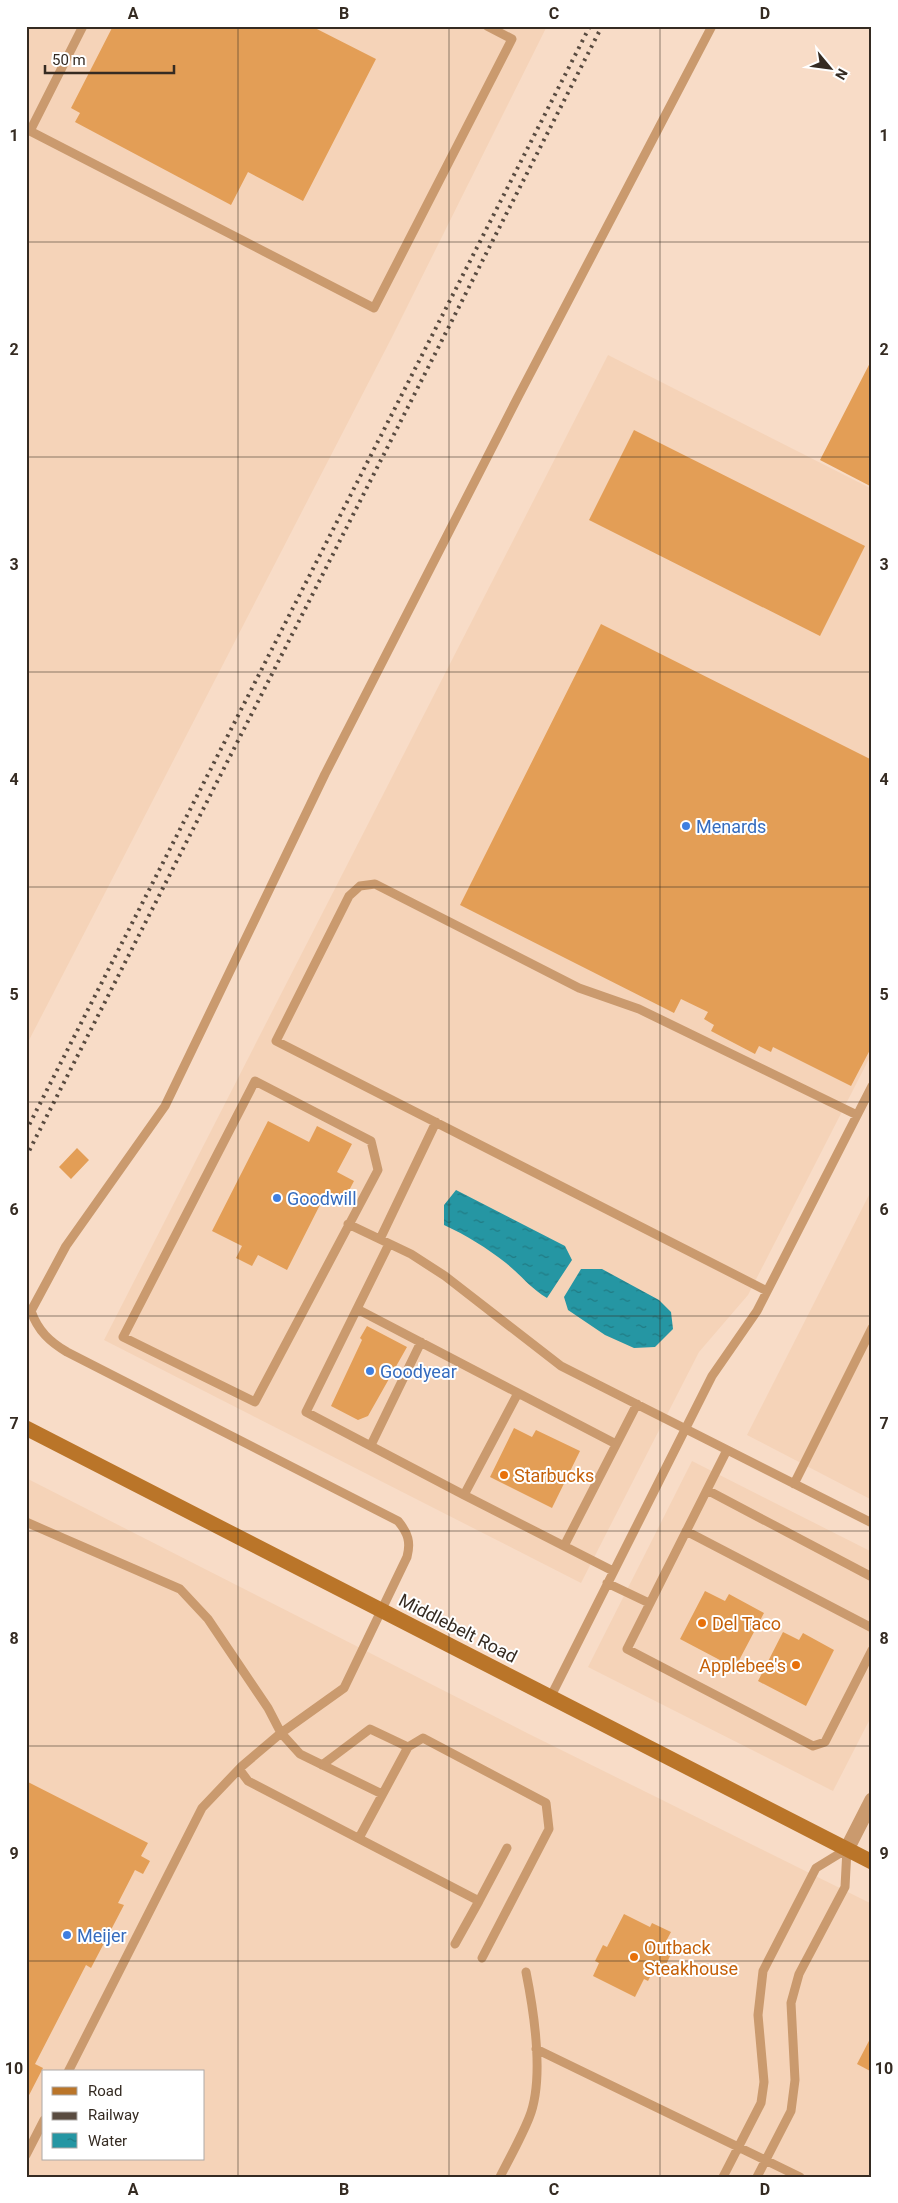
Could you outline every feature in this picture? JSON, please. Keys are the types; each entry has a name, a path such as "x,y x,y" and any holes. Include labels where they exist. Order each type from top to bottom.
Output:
{"main road":[{"name":"Middlebelt Road","path":"26,1428 872,1862"}],"street":[{"path":"847,1848 872,1800"}],"lane":[{"path":"83,26 28,130 374,308 512,39 487,26"},
{"path":"69,2070 202,1808 239,1769 281,1733 344,1688 409,1550 408,1535 398,1521 67,1352 54,1344 40,1330 31,1311 66,1246 165,1106 321,783 519,395 712,26"},
{"path":"767,1291 276,1041 349,896 360,886 375,884 579,988 639,1009 857,1115"},
{"path":"255,1081 371,1140 378,1170 348,1224 255,1402 123,1337 255,1081"},
{"path":"551,1696 712,1376 757,1311 872,1086"},
{"path":"380,1239 436,1122"},
{"path":"348,1224 411,1254 445,1276 561,1366 872,1523"},
{"path":"390,1244 306,1412 614,1571"},
{"path":"357,1309 616,1444"},
{"path":"794,1484 872,1328"},
{"path":"371,1445 421,1342"},
{"path":"464,1495 518,1393"},
{"path":"564,1546 636,1404"},
{"path":"727,1450 627,1649 812,1746 825,1742 872,1650"},
{"path":"707,1490 872,1577"},
{"path":"26,1522 180,1589 208,1619 268,1708 281,1733 300,1754 382,1794"},
{"path":"686,1530 872,1628"},
{"path":"607,1583 649,1603"},
{"path":"322,1765 370,1729 408,1747"},
{"path":"359,1838 408,1747 423,1738 546,1804 549,1829 482,1958"},
{"path":"239,1769 248,1781 478,1901"},
{"path":"455,1944 507,1848"},
{"path":"723,2177 761,2103 764,2082 758,2014 763,1971 816,1868 847,1848"},
{"path":"758,2177 791,2111 795,2080 791,2003 799,1974 845,1887 847,1848"},
{"path":"500,2177 530,2116 536,2084 536,2049 526,1972"},
{"path":"536,2049 800,2177"},
{"path":"26,2155 42,2124"}],"shaded area":[{"path":"26,26 547,26 391,339 26,1046"},
{"path":"608,355 872,489 872,1053 748,1295 699,1352 581,1583 104,1340"},
{"path":"872,1189 872,1500 747,1435"},
{"path":"692,1461 872,1552 872,1715 833,1791 588,1667"},
{"path":"26,1478 527,1733 872,1904 872,2177 26,2177"}],"water":[{"path":"456,1190 565,1246 572,1260 547,1298 491,1252 468,1237 444,1225 444,1205"},
{"path":"581,1269 602,1269 659,1300 671,1312 673,1329 655,1347 634,1348 605,1335 568,1310 564,1297"}],"building":[{"path":"113,26 311,26 376,59 303,201 248,172 231,205 75,122 80,113 71,108"},
{"path":"872,359 872,487 820,460"},
{"path":"634,430 865,546 820,636 589,520"},
{"name":"Menards","path":"601,624 872,760 872,1046 851,1086 773,1047 771,1052 759,1046 755,1054 711,1031 714,1025 704,1019 708,1012 681,999 674,1013 460,905"},
{"name":"Goodwill","path":"268,1121 309,1142 317,1126 352,1144 337,1172 354,1181 343,1202 326,1193 287,1270 258,1255 252,1266 236,1258 242,1246 212,1231"},
{"path":"77,1148 89,1160 71,1179 59,1167"},
{"name":"Goodyear","path":"367,1326 407,1347 368,1416 358,1420 331,1406"},
{"path":"514,1428 532,1437 536,1430 580,1451 552,1508 490,1477"},
{"path":"705,1591 725,1601 729,1594 764,1613 735,1668 680,1639"},
{"name":"Applebee's","path":"783,1632 799,1640 803,1633 834,1650 806,1706 758,1681"},
{"name":"Meijer","path":"26,1781 148,1843 141,1856 150,1861 143,1874 135,1870 118,1903 124,1905 91,1968 86,1965 35,2064 43,2068 26,2101"},
{"name":"Outback Steakhouse","path":"624,1914 650,1927 652,1923 671,1932 663,1947 672,1952 661,1975 653,1971 648,1981 644,1979 635,1997 593,1976 599,1963 595,1961 603,1945 607,1947"},
{"path":"872,2035 872,2072 857,2064"}],"railway":[{"path":"26,1131 590,26"},
{"path":"26,1157 602,26"}],"place":[{"name":"Menards","path":"686,826"},
{"name":"Goodwill","path":"277,1198"},
{"name":"Goodyear","path":"370,1371"},
{"name":"Starbucks","path":"504,1475"},
{"name":"Del Taco","path":"702,1623"},
{"name":"Applebee's","path":"796,1665"},
{"name":"Meijer","path":"67,1935"},
{"name":"Outback Steakhouse","path":"634,1957"}]}
